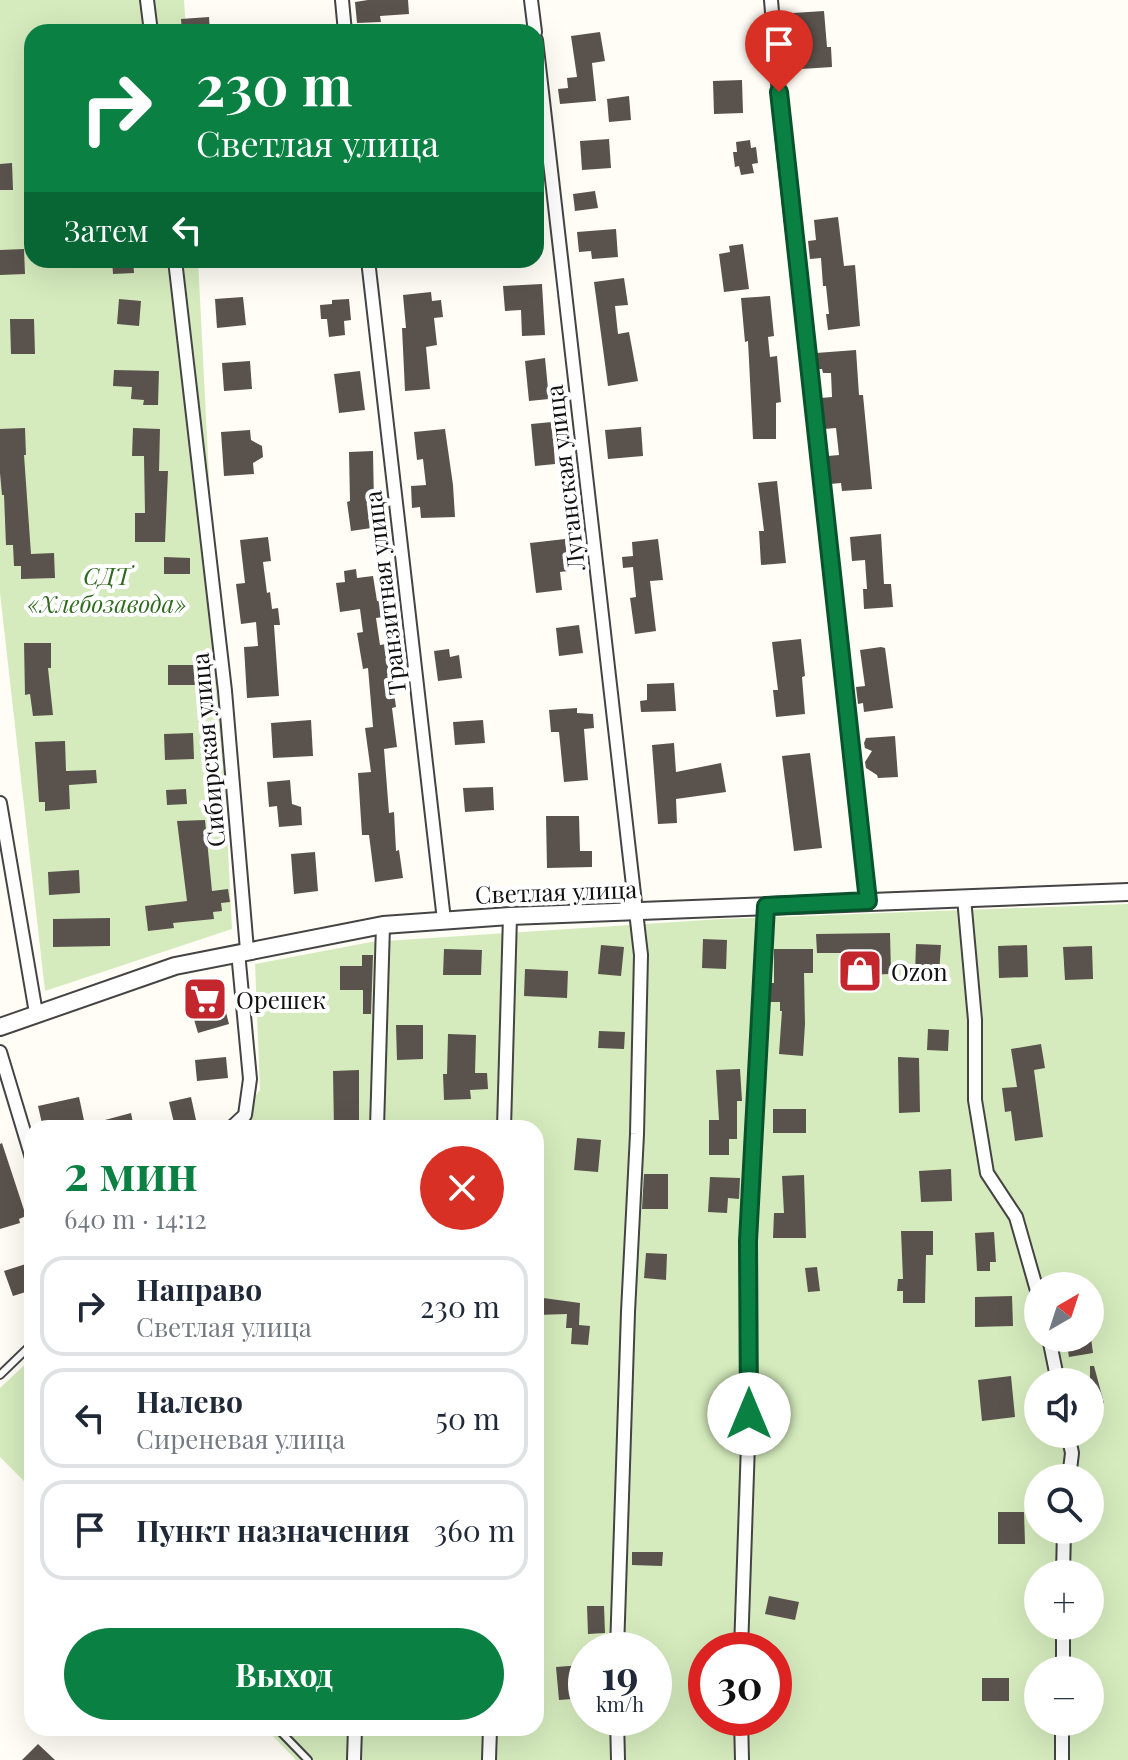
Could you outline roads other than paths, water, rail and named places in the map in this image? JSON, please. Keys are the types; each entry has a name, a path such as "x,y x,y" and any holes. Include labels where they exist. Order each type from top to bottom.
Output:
{"street":[{"path":"147,0 150,24"},
{"path":"342,0 344,24"},
{"path":"531,0 534,24"},
{"path":"771,0 783,143 868,901"},
{"name":"Луганская улица","path":"544,110 641,955 618,1632"},
{"name":"Сибирская улица","path":"176,268 225,691 250,1079 244,1120"},
{"name":"Транзитная улица","path":"369,268 444,920"},
{"path":"0,803 36,1013"},
{"name":"Светлая улица","path":"0,1027 175,966 383,925 510,916 1128,892"},
{"path":"964,898 975,1020 975,1100 987,1173 1016,1217 1032,1272"},
{"path":"742,1632 749,1414 748,1241 766,906"},
{"path":"504,1120 510,916"},
{"path":"377,1120 383,925"},
{"path":"0,1052 24,1132"},
{"path":"354,1760 355,1736"},
{"path":"489,1760 490,1736"},
{"path":"617,1736 618,1760"},
{"path":"741,1736 742,1760"},
{"path":"1062,1736 1062,1760"}],"lane":[{"path":"0,1375 24,1352"},
{"path":"285,1736 308,1760"}],"place":[{"name":"Ozon","path":"860,971"},
{"name":"Орешек","path":"205,999"}],"park label":[{"name":"СДТ «Хлебозавода»","path":"107,589"}]}
